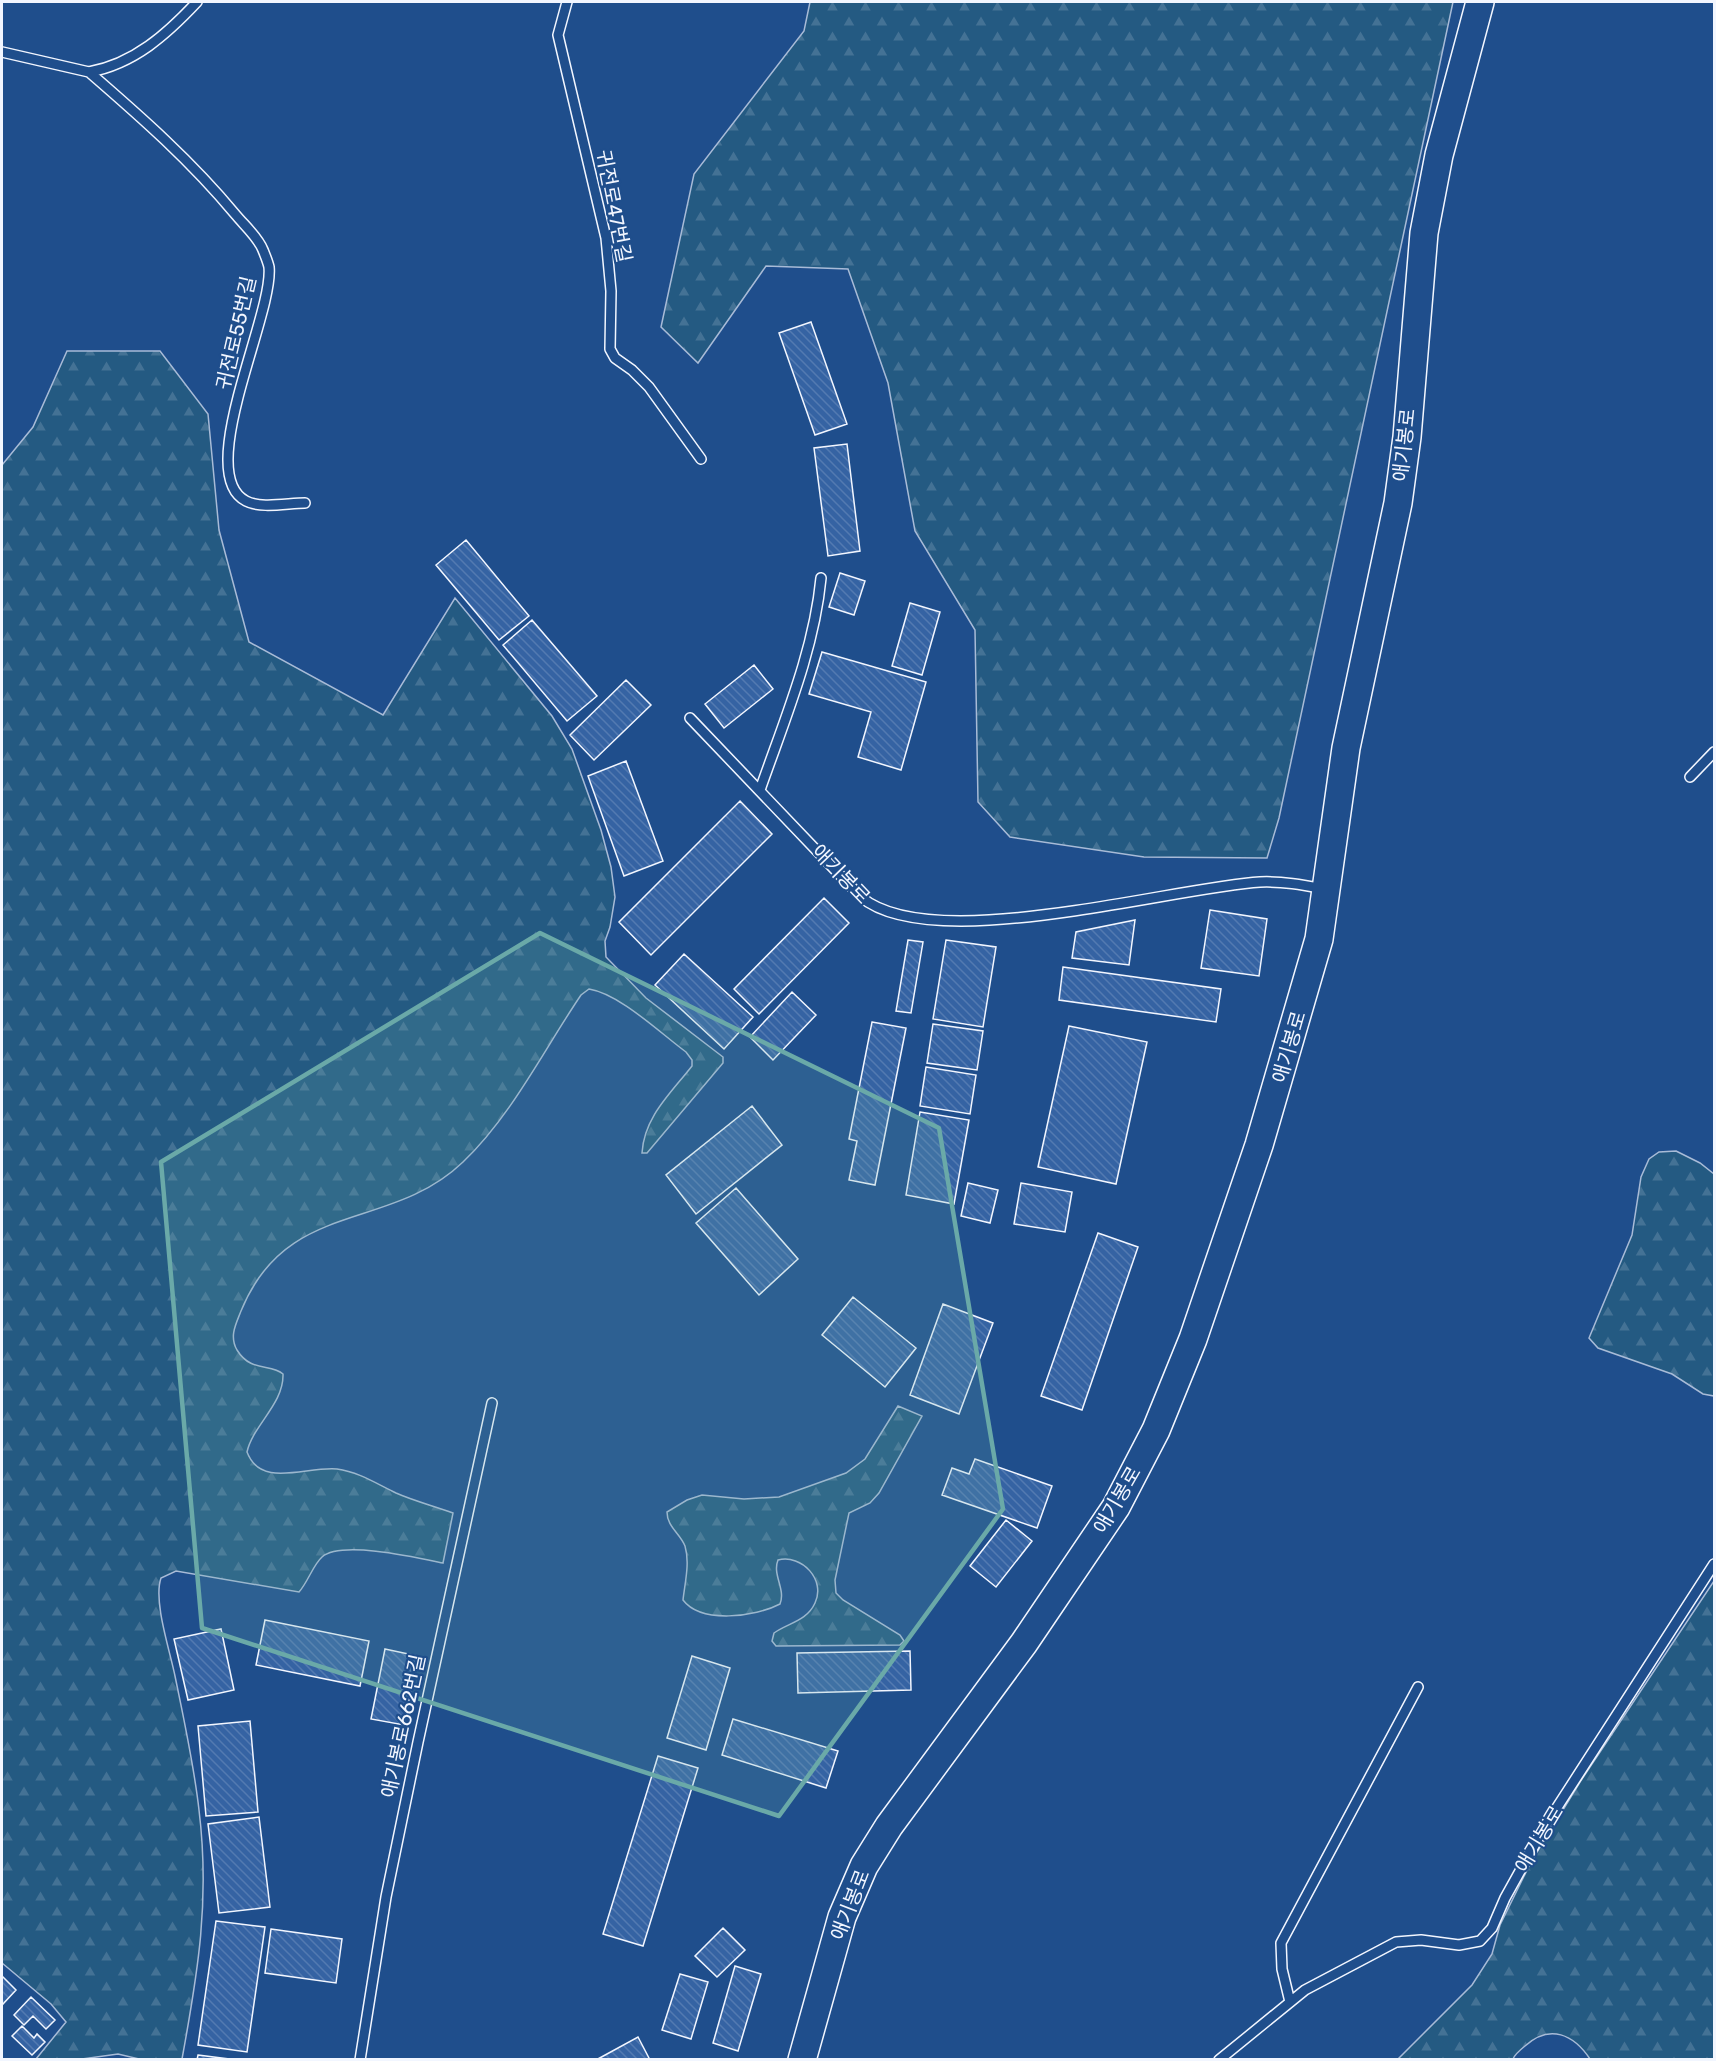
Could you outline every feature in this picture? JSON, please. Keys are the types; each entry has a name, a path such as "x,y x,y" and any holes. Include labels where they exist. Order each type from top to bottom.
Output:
{"main road":[{"name":"애기봉로","path":"802,2060 842,1917 864,1866 889,1826 1024,1643 1116,1507 1156,1430 1193,1339 1259,1145 1319,939 1346,748 1398,503 1407,436 1424,233 1439,155 1480,2"}],"lane":[{"name":"귀전로55번길","path":"89,72 124,62 153,44 198,2"},
{"name":"귀전로47번길","path":"567,2 558,35 606,238 611,291 610,349 615,358 632,370 649,387 700,459"},
{"name":"귀전로55번길","path":"2,52 89,72 156,130 194,167 262,247 269,268 265,295 241,392 227,469 233,489 246,501 264,504 305,503"},
{"path":"760,790 809,644 818,609 821,578"},
{"name":"애기봉로","path":"690,718 861,897 873,907 887,913 937,921 1005,919 1262,882 1326,889"},
{"path":"1690,777 1714,752"},
{"name":"애기봉로662번길","path":"360,2060 398,1842 492,1403"},
{"name":"애기봉로","path":"1219,2060 1305,1990 1396,1942 1421,1940 1459,1945 1480,1941 1492,1928 1505,1898 1545,1826 1714,1564"},
{"path":"1290,2002 1282,1969 1281,1943 1418,1687"}],"highlighted area":[{"path":"540,933 939,1128 1003,1509 779,1816 202,1628 161,1162"}],"green space":[{"path":"810,2 1453,2 1279,818 1267,858 1144,857 1010,837 978,802 975,630 915,531 888,383 848,269 766,266 698,363 661,327 694,174 804,31"},
{"path":"67,351 160,351 208,414 219,530 249,642 383,715 455,598 552,716 572,749 601,830 611,867 615,897 605,941 606,957 646,998 723,1057 723,1063 647,1153 642,1153 644,1140 653,1117 692,1066 692,1060 686,1052 626,1006 601,992 589,989 581,995 497,1124 463,1162 434,1184 404,1199 312,1233 285,1250 261,1275 241,1311 233,1335 237,1350 248,1362 283,1374 279,1395 250,1442 247,1452 254,1463 263,1470 273,1473 325,1469 345,1471 403,1496 453,1513 443,1563 362,1550 332,1552 319,1560 299,1592 176,1571 161,1578 159,1600 163,1626 192,1759 202,1843 201,1936 182,2059 139,2059 118,2054 82,2059 36,2059 66,2022 51,2004 2,1963 2,465 33,427"},
{"path":"1676,1151 1700,1163 1714,1174 1714,1396 1703,1394 1672,1374 1598,1348 1589,1338 1632,1235 1641,1177 1649,1159 1659,1152"},
{"path":"898,1406 922,1416 879,1493 870,1503 849,1513 835,1580 836,1593 843,1600 900,1635 904,1641 900,1645 776,1646 772,1641 774,1633 807,1614 812,1609 818,1594 810,1571 803,1565 787,1559 778,1560 777,1566 781,1593 780,1604 769,1609 743,1615 715,1615 691,1608 683,1600 687,1573 685,1546 671,1526 667,1512 687,1500 702,1495 744,1499 779,1497 846,1473 865,1459"},
{"path":"1714,1581 1714,2059 1590,2059 1569,2038 1552,2034 1534,2039 1513,2059 1398,2059 1472,1985 1492,1954 1500,1925 1531,1862 1580,1782"}],"building":[{"path":"811,322 847,424 815,435 779,333"},
{"path":"847,444 860,551 828,556 814,448"},
{"path":"466,540 529,616 499,640 436,565"},
{"path":"840,573 865,581 854,615 829,607"},
{"path":"910,603 940,612 922,675 892,666"},
{"path":"532,620 597,696 567,721 503,645"},
{"path":"822,652 926,682 901,770 858,757 871,712 809,694"},
{"path":"754,665 773,689 724,728 705,704"},
{"path":"626,680 651,705 594,760 570,735"},
{"path":"626,761 663,861 624,876 588,776"},
{"path":"740,801 772,834 651,955 619,922"},
{"path":"824,898 849,923 759,1014 734,989"},
{"path":"1210,910 1267,919 1259,976 1201,968"},
{"path":"1135,920 1129,965 1072,958 1076,932"},
{"path":"908,940 923,942 911,1013 896,1011"},
{"path":"946,940 996,947 983,1027 933,1019"},
{"path":"684,954 753,1017 724,1049 655,985"},
{"path":"1063,967 1221,989 1216,1022 1059,1000"},
{"path":"792,992 816,1015 773,1060 750,1037"},
{"path":"872,1022 906,1028 875,1185 849,1180 857,1141 849,1139"},
{"path":"933,1024 983,1031 977,1070 927,1063"},
{"path":"1069,1026 1147,1042 1116,1184 1038,1167"},
{"path":"926,1067 976,1075 970,1114 920,1106"},
{"path":"752,1106 782,1145 696,1214 666,1175"},
{"path":"920,1112 969,1120 954,1204 906,1195"},
{"path":"968,1183 998,1190 990,1223 961,1216"},
{"path":"1021,1183 1072,1192 1065,1232 1014,1224"},
{"path":"736,1188 798,1259 759,1295 696,1223"},
{"path":"1098,1233 1138,1247 1082,1410 1041,1396"},
{"path":"853,1297 916,1348 885,1387 822,1335"},
{"path":"943,1304 993,1323 959,1414 910,1395"},
{"path":"975,1459 1052,1486 1037,1528 942,1495 952,1468 969,1474"},
{"path":"1006,1520 1032,1541 996,1587 970,1566"},
{"path":"265,1620 369,1641 360,1686 256,1665"},
{"path":"221,1629 234,1690 188,1700 174,1639"},
{"path":"385,1649 418,1656 404,1725 371,1719"},
{"path":"910,1651 911,1690 798,1693 797,1653"},
{"path":"692,1656 730,1668 706,1750 667,1738"},
{"path":"733,1719 838,1751 826,1788 722,1755"},
{"path":"250,1721 258,1812 206,1816 198,1726"},
{"path":"658,1756 698,1768 643,1946 603,1934"},
{"path":"259,1817 270,1907 219,1913 208,1824"},
{"path":"216,1921 265,1927 247,2052 198,2045"},
{"path":"723,1928 745,1950 717,1977 695,1956"},
{"path":"271,1929 342,1939 336,1983 265,1973"},
{"path":"735,1966 761,1974 738,2051 713,2043"},
{"path":"680,1974 708,1982 691,2039 662,2030"},
{"path":"2,1976 16,1990 2,2005"},
{"path":"31,1997 55,2020 46,2029 33,2016 24,2025 14,2015"},
{"path":"22,2026 34,2038 37,2034 45,2042 32,2055 12,2036"},
{"path":"638,2037 650,2060 596,2060"},
{"path":"198,2055 229,2059 229,2060 197,2060"}]}
